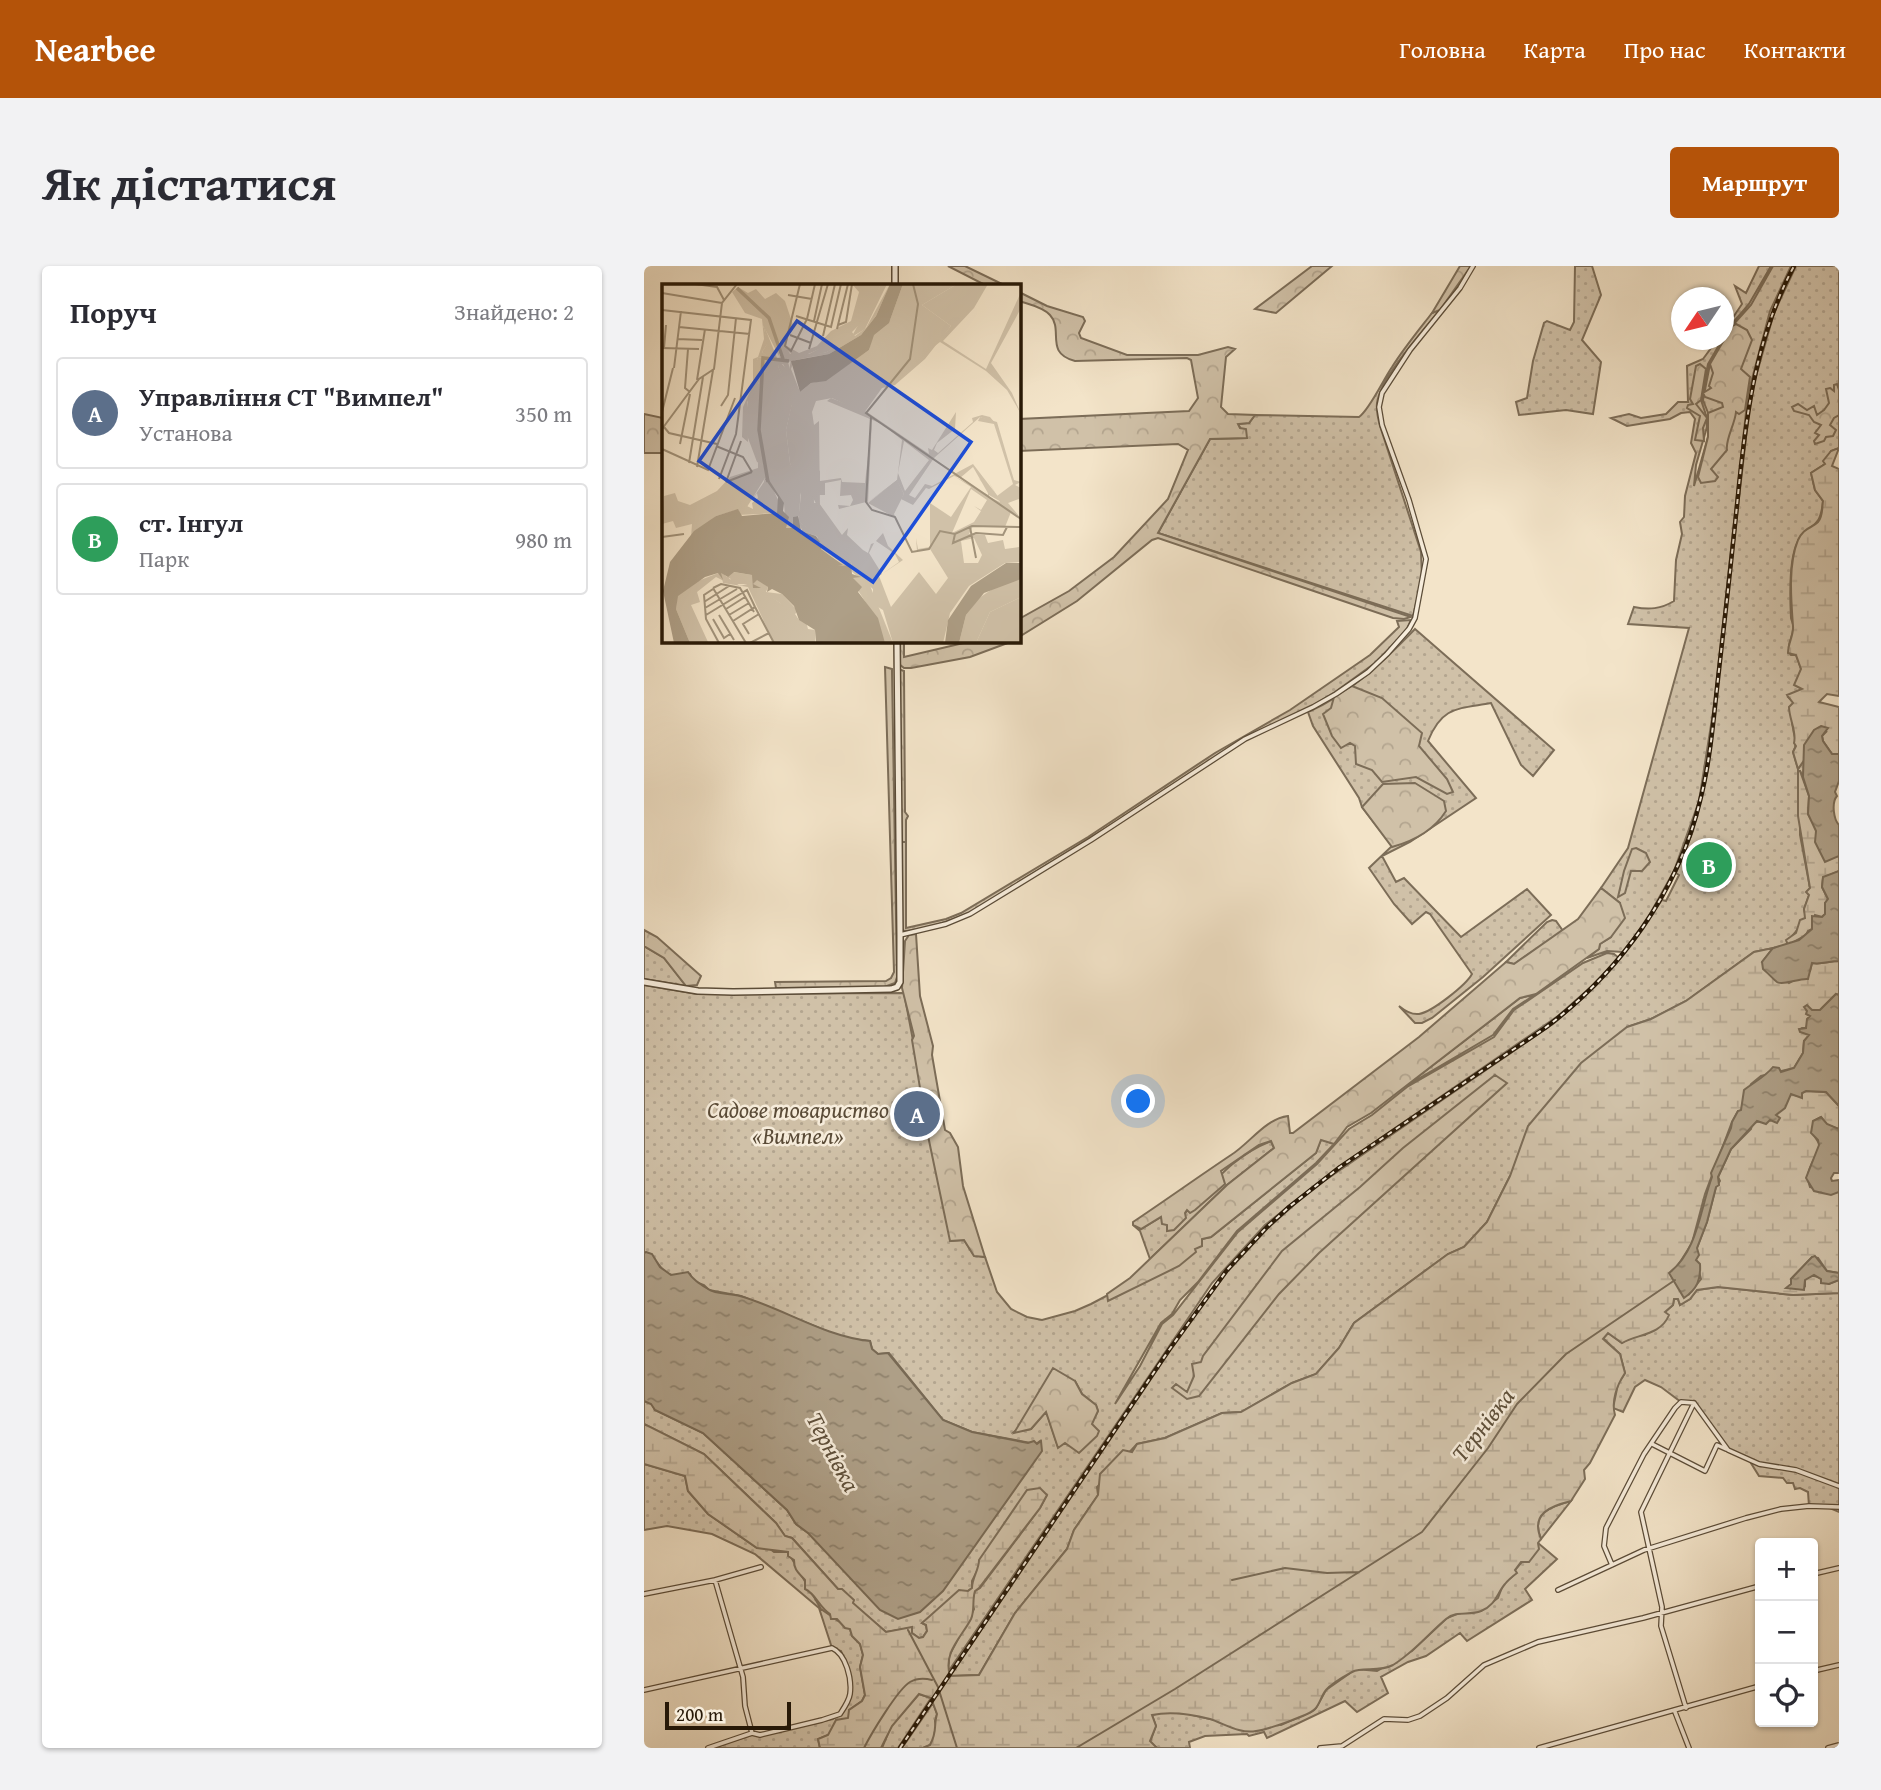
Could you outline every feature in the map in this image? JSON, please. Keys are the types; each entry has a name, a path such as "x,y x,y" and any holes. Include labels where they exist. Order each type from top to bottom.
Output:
{"street":[{"path":"895,266 895,284"},
{"path":"900,935 946,924 970,914 1113,826 1245,739 1336,694 1377,664 1406,632 1415,618 1426,559 1409,500 1379,415 1379,400 1410,350 1452,298 1473,266"},
{"path":"644,982 709,991 897,987 900,982 897,642"},
{"path":"1612,1565 1604,1546 1606,1528 1644,1454 1681,1402 1694,1403 1728,1450"},
{"path":"1686,1708 1661,1626 1662,1613 1642,1508 1694,1403"},
{"path":"1652,1444 1705,1471 1717,1446 1759,1464 1796,1470 1839,1486"},
{"path":"1558,1590 1650,1549 1781,1509 1839,1507"},
{"path":"644,1594 715,1580 761,1567"},
{"path":"1818,1573 1839,1568"},
{"path":"715,1580 740,1669 752,1733"},
{"path":"1320,1748 1342,1746 1384,1719 1408,1720 1420,1716 1447,1698 1484,1665 1538,1642 1662,1613 1755,1587"},
{"path":"644,1690 832,1648 839,1651 851,1692 840,1714 761,1735 752,1733 708,1748"},
{"path":"1818,1670 1839,1665"},
{"path":"1539,1748 1755,1687"},
{"path":"1675,1712 1689,1748"},
{"path":"1828,1748 1839,1745"}],"green space":[{"path":"948,266 965,266 1002,284 983,284"},
{"path":"1312,266 1332,266 1276,313 1255,309"},
{"path":"1460,266 1471,266 1440,310 1432,313"},
{"path":"1575,266 1592,266 1601,295 1582,340 1601,362 1593,414 1566,410 1519,415 1516,402 1527,398 1533,361 1544,323 1547,321 1570,330 1574,322"},
{"path":"1759,266 1771,266 1749,304 1734,321 1734,316 1742,304 1735,286 1746,293"},
{"path":"1773,266 1791,266 1770,311 1748,394 1714,706 1699,801 1674,871 1646,921 1623,952 1607,951 1587,958 1611,937 1620,903 1601,888 1628,848 1689,628 1628,624 1634,607 1655,608 1674,601 1676,560 1682,534 1680,522 1684,517 1685,496 1696,453 1691,443 1695,419 1690,412 1670,419 1627,426 1611,418 1629,414 1641,418 1666,414 1678,402 1688,402 1687,366 1703,359 1710,350 1716,350 1708,364 1701,400 1707,427 1696,465 1694,486 1708,437 1708,413 1703,400 1710,364 1718,350 1734,350 1734,324 1751,305"},
{"path":"1796,266 1839,266 1839,448 1831,451 1825,464 1811,473 1815,490 1823,501 1819,518 1802,535 1795,548 1791,579 1793,628 1789,648 1791,655 1796,655 1801,669 1802,689 1788,697 1794,703 1792,722 1796,743 1793,752 1798,769 1805,759 1803,777 1800,771 1800,835 1810,888 1804,909 1806,918 1787,940 1788,945 1754,952 1686,1001 1651,1019 1627,1027 1510,1176 1487,1222 1464,1247 1448,1254 1354,1323 1339,1348 1316,1374 1292,1383 1241,1412 1222,1413 1165,1438 1137,1444 1097,1487 1098,1495 1074,1530 1067,1549 1015,1613 979,1675 950,1676 1169,1350 1228,1271 1268,1228 1311,1190 1553,1024 1598,981 1638,934 1662,900 1666,901 1679,875 1676,873 1693,831 1708,769 1751,394 1774,313"},
{"path":"1020,292 1047,306 1083,317 1085,321 1079,333 1081,338 1127,355 1198,355 1228,347 1235,349 1226,357 1221,407 1228,414 1255,415 1249,423 1238,424 1240,428 1246,429 1247,438 1210,439 1158,533 1411,617 1393,618 1158,538 1152,540 1077,601 1020,636 1020,618 1069,591 1114,557 1168,499 1188,450 1178,444 1020,451 1020,419 1189,411 1198,398 1191,360 1075,361 1060,353 1054,321 1047,312 1020,301"},
{"path":"1438,310 1386,380 1377,403 1380,426 1421,552 1422,579 1413,616 1158,533 1210,439 1246,438 1238,424 1249,423 1255,415 1359,417 1368,408 1406,346 1432,313"},
{"path":"1734,325 1747,330 1752,340 1741,369 1750,377 1745,410 1739,414 1736,412 1727,450 1711,469 1718,477 1715,481 1701,483 1698,477 1708,437 1708,413 1723,407 1722,403 1705,397 1703,393 1711,388 1709,386 1713,373 1710,364 1718,350 1734,350"},
{"path":"1700,364 1706,369 1701,400 1696,404 1707,418 1703,428 1704,441 1695,440 1700,416 1687,408 1693,404 1690,399 1696,366"},
{"path":"1837,384 1839,415 1830,425 1836,430 1833,436 1815,444 1814,441 1819,435 1815,433 1821,425 1814,422 1809,415 1794,411 1792,407 1798,404 1807,410 1814,406 1817,415 1829,403 1826,389 1834,391 1834,385"},
{"path":"644,414 662,418 662,453 644,453"},
{"path":"1839,448 1832,466 1839,469 1839,696 1827,694 1819,702 1839,707 1839,754 1832,754 1823,741 1822,736 1827,731 1809,740 1805,759 1798,769 1793,752 1796,746 1789,712 1793,703 1787,695 1802,689 1794,685 1801,669 1796,655 1788,653 1793,629 1793,560 1800,536 1818,522 1822,515 1823,501 1815,490 1811,473 1825,464 1823,461 1831,451"},
{"path":"1411,620 1406,631 1375,663 1312,706 1244,738 1156,797 969,913 921,929 904,931 901,928 901,842 906,842 906,928 961,913 1088,837 1215,753 1290,710 1370,655 1399,627 1397,621"},
{"path":"1415,629 1554,750 1533,776 1521,765 1491,703 1452,711 1439,721 1433,730 1428,741 1476,798 1410,842 1382,856 1396,882 1404,878 1461,937 1527,889 1551,915 1483,977 1422,1023 1415,1023 1399,1006 1413,1014 1425,1012 1463,985 1472,974 1430,914 1426,912 1412,924 1369,868 1392,846 1362,807 1313,726 1308,712 1353,686"},
{"path":"899,642 904,642 904,657 968,642 1010,642 970,657 911,668 904,668 899,664"},
{"path":"885,667 892,669 895,983 884,987 776,988 775,982 886,981 894,972"},
{"path":"898,669 904,671 905,812 908,816 906,842 901,842"},
{"path":"1352,686 1382,698 1422,733 1419,746 1447,779 1453,792 1447,794 1416,777 1382,782 1372,770 1356,764 1355,746 1350,743 1341,748 1332,736 1323,714 1331,708 1334,697"},
{"path":"1798,771 1809,796 1808,814 1832,857 1839,856 1839,871 1823,878 1822,887 1828,899 1825,903 1825,914 1822,917 1815,915 1812,929 1788,945 1786,940 1796,933 1800,920 1805,918 1804,909 1809,895 1806,892 1810,888 1798,816"},
{"path":"1415,783 1444,801 1446,811 1436,824 1423,834 1392,847 1362,807 1383,784"},
{"path":"1632,849 1646,853 1650,862 1642,871 1631,871 1625,893 1618,897"},
{"path":"1601,888 1620,903 1625,918 1611,937 1600,944 1599,949 1536,994 1520,998 1371,1113 1347,1127 1334,1144 1321,1140 1316,1153 1211,1237 1202,1239 1202,1246 1195,1249 1196,1252 1179,1266 1108,1301 1107,1294 1130,1278 1227,1185 1274,1148 1271,1141 1259,1145 1221,1171 1225,1184 1195,1210 1190,1213 1187,1210 1186,1218 1174,1230 1167,1231 1167,1225 1162,1224 1161,1217 1141,1229 1133,1225 1133,1222 1238,1150 1272,1122 1288,1116 1290,1133 1293,1133 1419,1037 1506,962 1514,964 1578,919"},
{"path":"1556,921 1563,931 1514,964 1506,962 1547,922"},
{"path":"644,930 657,937 701,976 697,985 686,986 664,958 644,946"},
{"path":"916,934 920,996 933,1046 932,1055 945,1130 950,1133 958,1147 963,1186 985,1257 974,1256 964,1240 950,1241 927,1131 934,1124 930,1113 924,1112 912,1040 914,1036 902,988 905,941 909,935"},
{"path":"644,946 664,958 686,986 644,979"},
{"path":"1773,948 1762,962 1789,983 1810,971 1812,963 1839,961 1839,995 1836,994 1820,1010 1807,1011 1811,1016 1806,1028 1803,1028 1810,1035 1804,1041 1803,1053 1794,1068 1761,1076 1751,1084 1741,1111 1738,1111 1732,1122 1705,1194 1692,1243 1677,1267 1689,1294 1701,1279 1696,1260 1697,1248 1720,1181 1718,1177 1731,1149 1751,1129 1752,1124 1774,1117 1791,1094 1802,1097 1802,1093 1806,1091 1826,1092 1839,1106 1839,1129 1827,1125 1821,1117 1814,1121 1812,1132 1820,1145 1809,1171 1808,1181 1810,1187 1839,1192 1839,1273 1827,1271 1818,1258 1812,1257 1791,1279 1805,1286 1805,1280 1811,1276 1829,1284 1839,1280 1839,1293 1793,1295 1718,1287 1697,1290 1690,1299 1680,1305 1678,1299 1674,1299 1673,1305 1665,1312 1669,1315 1665,1322 1655,1330 1622,1343 1608,1333 1603,1339 1620,1354 1625,1373 1616,1393 1615,1415 1584,1470 1585,1479 1571,1501 1550,1508 1540,1517 1539,1549 1529,1562 1521,1562 1515,1570 1517,1573 1502,1587 1490,1606 1477,1612 1450,1616 1393,1665 1352,1672 1328,1687 1317,1707 1311,1712 1261,1730 1244,1731 1203,1717 1166,1713 1152,1715 1156,1726 1150,1741 1157,1748 923,1748 930,1745 937,1714 931,1698 919,1694 892,1726 881,1748 820,1748 818,1739 828,1735 836,1720 848,1718 849,1710 862,1701 865,1695 860,1667 863,1655 860,1644 852,1636 850,1629 845,1628 837,1619 831,1619 830,1614 805,1589 805,1580 788,1552 757,1548 708,1514 688,1491 685,1476 644,1464 644,1424 704,1454 776,1523 785,1536 792,1538 838,1589 842,1589 854,1600 853,1603 886,1632 912,1627 912,1633 919,1638 927,1631 926,1625 922,1623 959,1590 968,1591 972,1588 979,1560 1027,1490 1040,1488 1047,1495 1040,1508 975,1591 971,1619 951,1652 948,1667 950,1676 979,1675 1015,1613 1067,1549 1074,1530 1098,1495 1100,1474 1123,1450 1132,1452 1137,1444 1165,1438 1222,1413 1241,1412 1292,1383 1316,1374 1339,1348 1354,1323 1448,1254 1464,1247 1487,1222 1510,1176 1528,1126 1581,1063 1627,1027 1651,1019 1686,1001 1754,952"},
{"name":"Садове товариство «Вимпел»","path":"1607,953 1619,958 1558,1016 1340,1166 1265,1225 1212,1283 948,1672 949,1656 974,1609 972,1601 975,1591 1040,1508 1047,1495 979,1567 972,1581 972,1588 922,1623 926,1625 927,1631 919,1638 912,1633 911,1628 886,1632 852,1603 853,1600 838,1589 792,1538 785,1536 776,1523 704,1454 644,1424 644,1401 652,1404 655,1410 703,1433 787,1510 796,1524 808,1533 1038,1455 1041,1451 1040,1441 1036,1444 972,1432 943,1420 889,1353 878,1354 872,1349 870,1341 850,1339 741,1296 709,1290 693,1281 690,1274 668,1273 644,1252 644,985 697,994 904,993 951,1241 964,1240 974,1255 985,1257 997,1292 1011,1309 1027,1317 1042,1320 1075,1311 1195,1249 1202,1239 1211,1237 1316,1153 1321,1139 1334,1144 1316,1163 1237,1231 1198,1282 1180,1300 1172,1314 1161,1323 1115,1404 1140,1366 1162,1324 1173,1315 1238,1232 1317,1164 1349,1129 1372,1115 1407,1087 1494,1037 1514,1010 1583,963","holes":["1075,1381 1082,1394 1096,1405 1098,1411 1091,1424 1058,1447 1046,1411 1031,1429 1014,1432"]},
{"path":"1536,994 1513,1009 1493,1035 1406,1086 1520,998"},
{"path":"1495,1075 1507,1083 1319,1253 1279,1294 1199,1396 1187,1399 1172,1388 1176,1384 1187,1392 1194,1376 1192,1364 1201,1362 1282,1251 1403,1148"},
{"path":"1271,1141 1274,1148 1227,1185 1150,1259 1140,1231 1133,1225 1141,1229 1161,1217 1185,1213 1234,1163"},
{"path":"1718,1287 1793,1295 1839,1293 1839,1512 1825,1506 1809,1506 1808,1492 1795,1489 1793,1483 1787,1483 1783,1478 1759,1476 1749,1460 1728,1450 1694,1403 1681,1402 1661,1387 1645,1380 1635,1387 1623,1412 1613,1408 1618,1384 1625,1373 1620,1354 1603,1338 1608,1333 1622,1343 1633,1336 1645,1335 1667,1315 1665,1312 1673,1305 1674,1299 1678,1299 1680,1305 1690,1299 1697,1290"},
{"path":"1053,1368 1075,1381 1082,1394 1096,1405 1098,1411 1092,1424 1099,1431 1097,1436 1079,1453 1065,1443 1058,1448 1046,1412 1031,1429 1014,1433"},
{"path":"644,1464 685,1476 688,1491 708,1514 757,1548 788,1552 821,1609 850,1629 852,1636 860,1644 863,1655 860,1667 865,1695 862,1701 849,1710 849,1718 828,1735 818,1739 820,1748 710,1748 752,1735 833,1719 841,1713 849,1697 847,1669 841,1651 832,1648 819,1608 755,1554 712,1534 667,1526 644,1530"},
{"path":"1571,1501 1541,1539 1538,1530 1540,1517 1544,1512"},
{"path":"1538,1543 1557,1559 1525,1589 1532,1600 1467,1641 1460,1633 1426,1656 1408,1662 1381,1677 1388,1693 1357,1712 1345,1701 1267,1738 1264,1732 1249,1736 1205,1736 1189,1742 1190,1748 1157,1748 1150,1742 1156,1726 1152,1715 1165,1712 1281,1725 1311,1712 1326,1690 1356,1669 1377,1671 1412,1651 1447,1618 1462,1612 1481,1611 1498,1598 1503,1585 1516,1573 1515,1570"},
{"path":"919,1694 931,1698 898,1748 882,1748 891,1726"},
{"path":"933,1703 937,1714 937,1733 930,1745 923,1748 902,1748"}],"water":[{"path":"1821,726 1828,728 1822,736 1823,741 1832,754 1839,754 1839,781 1834,807 1839,825 1839,856 1825,862 1815,842 1816,831 1808,814 1809,796 1803,777 1804,745 1814,730"},
{"path":"1839,871 1839,961 1812,963 1808,979 1777,982 1763,969 1762,962 1773,948 1799,940 1812,929 1812,916 1822,917 1825,914 1825,903 1828,899 1822,887 1823,877"},
{"path":"1836,994 1839,995 1839,1106 1826,1092 1806,1091 1802,1093 1802,1098 1791,1094 1785,1108 1776,1115 1780,1118 1777,1123 1770,1120 1766,1124 1757,1121 1731,1149 1718,1177 1719,1185 1716,1187 1697,1248 1699,1279 1695,1288 1684,1298 1669,1273 1686,1253 1697,1229 1711,1173 1732,1122 1741,1110 1744,1090 1773,1067 1779,1068 1781,1072 1794,1068 1809,1035 1799,1029 1806,1028 1810,1016 1806,1014 1804,1007 1807,1005 1812,1010 1820,1010"},
{"path":"1821,1117 1827,1124 1839,1129 1839,1173 1834,1173 1831,1178 1832,1181 1839,1180 1839,1192 1831,1195 1814,1191 1806,1178 1819,1145 1811,1133 1813,1121"},
{"path":"646,1252 652,1254 660,1267 671,1275 688,1272 711,1291 757,1301 836,1334 870,1341 872,1349 878,1354 888,1353 943,1420 972,1432 1028,1443 1034,1441 1037,1444 1041,1441 1042,1451 943,1591 920,1612 898,1619 880,1610 808,1533 796,1524 787,1510 703,1433 655,1410 651,1404 644,1401"},
{"path":"1815,1256 1827,1271 1839,1273 1839,1280 1829,1284 1821,1283 1821,1279 1814,1275 1805,1280 1804,1290 1786,1288 1791,1284 1791,1279"}],"waterway":[{"name":"Тернівка","path":"1076,1748 1175,1689 1422,1532 1488,1448 1517,1404 1566,1354 1675,1280"},
{"path":"1232,1580 1285,1568 1327,1573 1359,1572"},
{"name":"Тернівка","path":"908,1630 938,1687 957,1748"},
{"path":"864,1748 885,1712 905,1686 918,1679 932,1680"}],"railway":[{"path":"900,1748 1169,1350 1227,1270 1267,1227 1340,1167 1545,1028 1572,1006 1621,956 1661,898 1690,835 1704,785 1712,736 1750,401 1762,346 1781,292 1794,266"}],"place":[{"name":"ст. Інгул","path":"1709,865"},
{"name":"Управління СТ \"Вимпел\"","path":"917,1114"}]}
